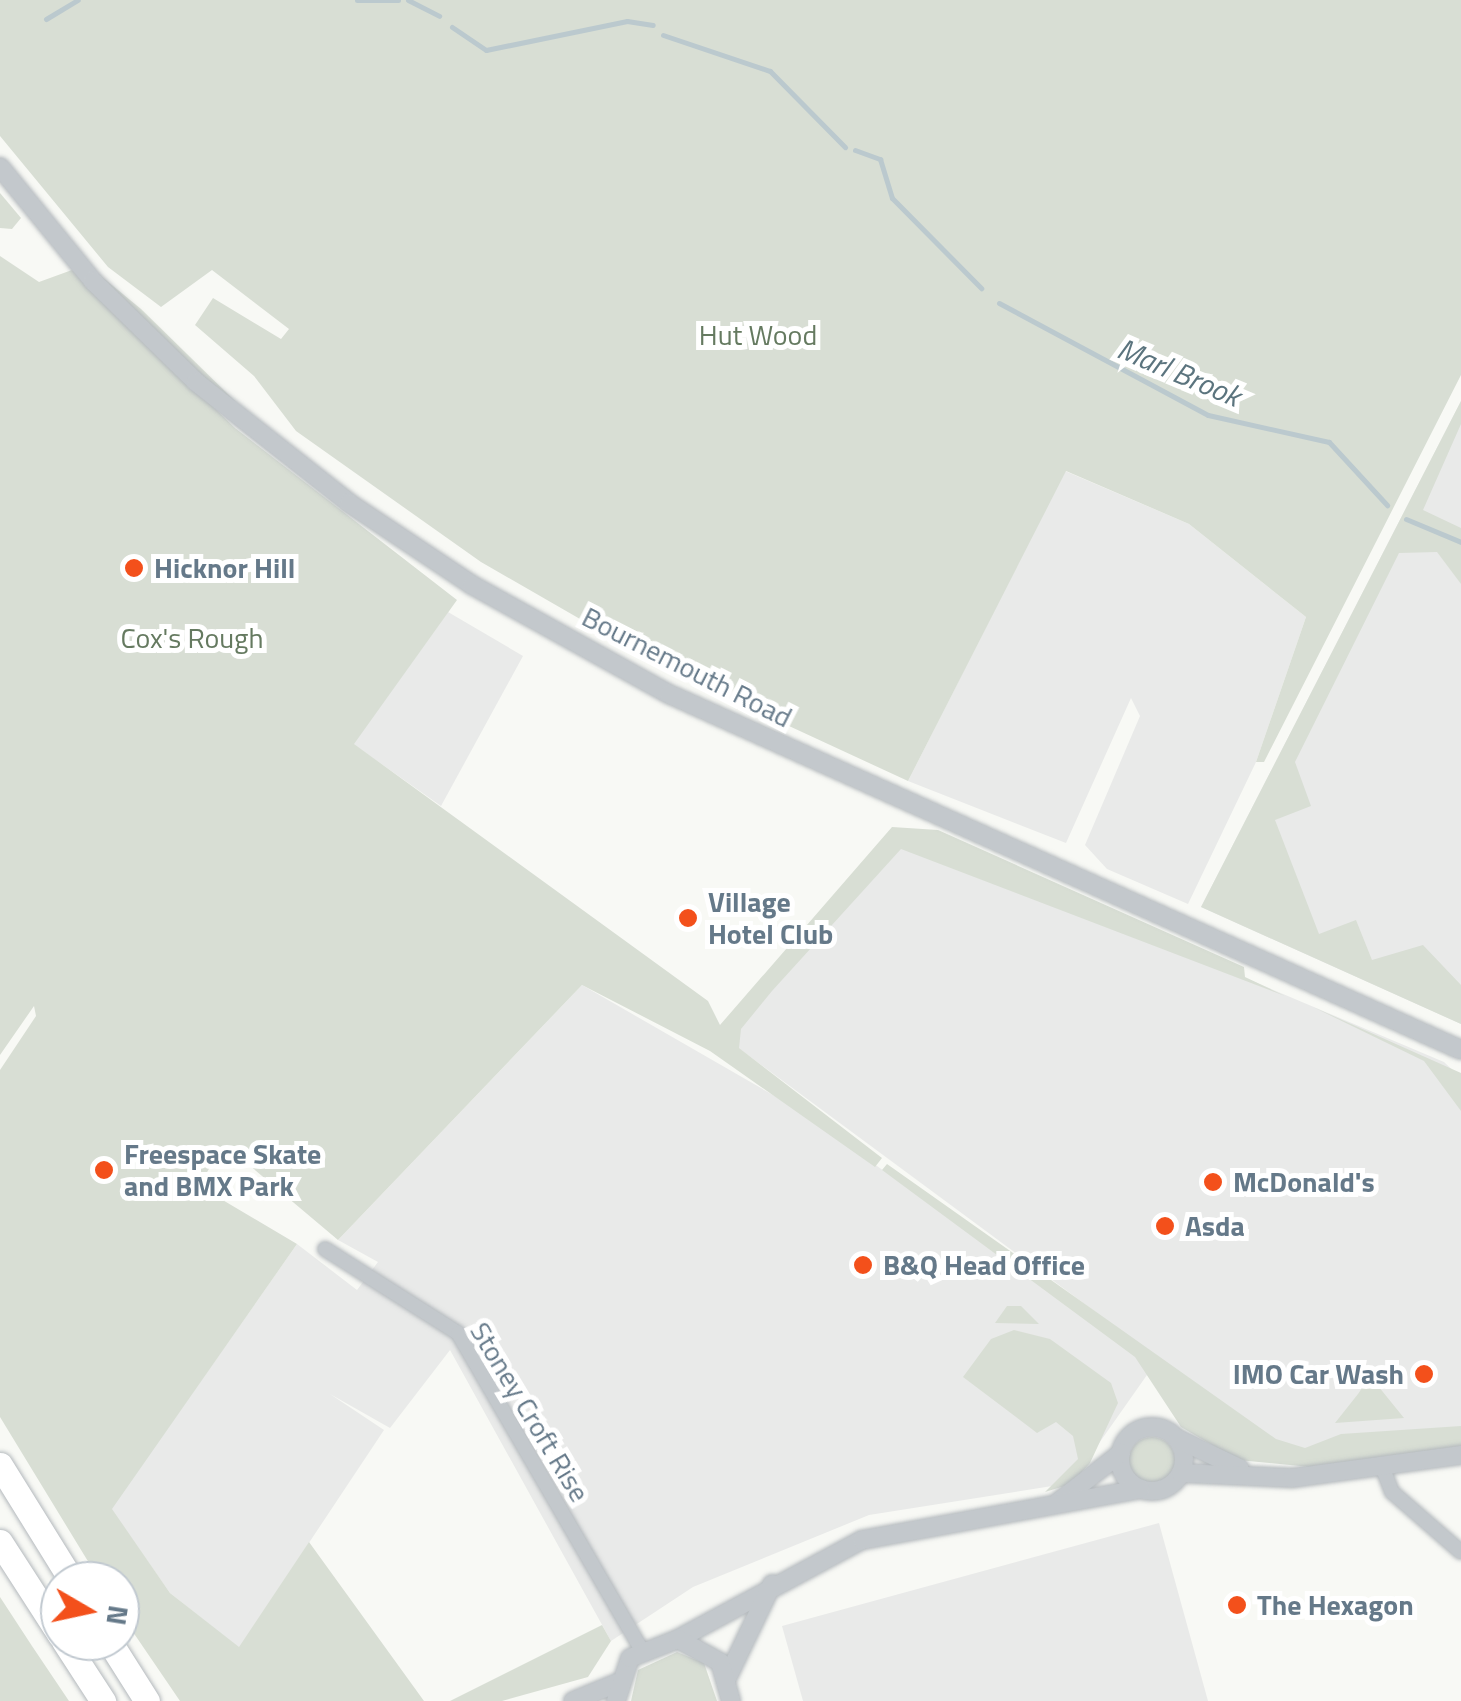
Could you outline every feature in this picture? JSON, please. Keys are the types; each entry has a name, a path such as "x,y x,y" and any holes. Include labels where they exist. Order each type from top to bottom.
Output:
{"highway":[{"path":"0,1465 60,1561"},
{"path":"0,1542 40,1604"},
{"path":"77,1661 104,1701"},
{"path":"122,1661 147,1701"}],"street":[{"name":"Bournemouth Road","path":"0,166 93,282 196,382 349,503 472,584 702,710 1461,1050"},
{"name":"Stoney Croft Rise","path":"326,1250 458,1332 641,1649"},
{"path":"1054,1505 1148,1427 1252,1475"},
{"path":"573,1701 616,1692 641,1649 678,1639 776,1580 899,1528 1168,1487 1181,1472 1178,1439"},
{"path":"1120,1453 1124,1474 1140,1489"},
{"path":"1181,1472 1252,1475 1382,1466 1461,1454"},
{"path":"1382,1466 1392,1492 1461,1552"},
{"path":"731,1692 745,1625 776,1580"},
{"path":"678,1639 708,1650 731,1692"}],"shaded area":[{"path":"1461,401 1461,1024 1201,907"},
{"path":"1065,471 1189,524 1306,617 1256,762 1188,904 1107,869 1085,845 1140,716 1131,698 1066,843 908,781"},
{"path":"448,612 523,656 441,806 353,744"},
{"path":"909,836 1444,1062 1461,1078 1461,1430 1307,1452 1266,1438 718,1033"},
{"path":"582,985 799,1110 1154,1365 1071,1483 869,1515 693,1587 611,1641 450,1350 390,1428 330,1394 384,1430 239,1648 170,1593 111,1509 297,1244 357,1290 378,1262 338,1240"},
{"path":"1159,1523 1208,1701 803,1701 782,1626"}],"green space":[{"name":"Hut Wood","path":"0,0 1461,0 1461,375 1264,762 1256,762 1306,617 1189,524 1066,471 908,781 672,672 481,562 296,431 254,376 195,325 213,298 281,339 289,329 212,270 161,307 108,267 0,136"},
{"path":"0,193 21,218 12,229 0,228"},
{"name":"Cox's Rough","path":"0,256 39,282 72,270 235,428 457,600 354,744 708,1001 720,1025 892,827 938,830 1244,967 1245,977 1285,996 901,849 741,1029 739,1048 882,1158 875,1167 710,1051 582,985 338,1240 242,1159 237,1166 217,1155 199,1186 297,1244 112,1509 170,1593 239,1647 309,1542 424,1701 180,1701 140,1642 140,1561 88,1561 0,1417 0,1070 36,1016 34,1006 0,1055"},
{"path":"96,272 141,309 236,402 222,397"},
{"path":"1461,401 1461,424 1423,510 1461,528 1461,584 1437,552 1399,553 1295,762 1311,806 1275,820 1319,934 1356,920 1372,960 1423,945 1461,985 1461,1024 1201,907"},
{"path":"1313,1007 1461,1073 1461,1111 1424,1061"},
{"path":"887,1164 1276,1439 1305,1448 1341,1434 1461,1426 1461,1449 1320,1468 1238,1460 1181,1427 1135,1357 882,1170"},
{"path":"1007,1306 1021,1306 1039,1324 995,1323"},
{"path":"1014,1330 1050,1339 1111,1383 1118,1403 1090,1463 1071,1484 1045,1492 1078,1459 1073,1436 1056,1422 1037,1433 963,1377 991,1339"},
{"path":"1370,1376 1404,1418 1335,1423 1358,1394"},
{"path":"1152,1437 1168,1444 1175,1460 1168,1476 1152,1483 1136,1476 1129,1460 1136,1444"},
{"path":"0,1597 69,1701 0,1701"},
{"path":"602,1625 611,1641 588,1677 502,1701 450,1701"},
{"path":"677,1652 704,1663 717,1701 631,1701 638,1670"}],"waterway":[{"path":"46,19 78,0"},
{"name":"Marl Brook","path":"357,0 398,0"},
{"name":"Marl Brook","path":"408,0 439,16"},
{"name":"Marl Brook","path":"452,27 486,50 627,21 653,25"},
{"name":"Marl Brook","path":"663,35 770,71 845,147"},
{"name":"Marl Brook","path":"855,150 880,159 892,198 981,288"},
{"name":"Marl Brook","path":"999,303 1208,415 1329,442 1387,505"},
{"name":"Marl Brook","path":"1406,519 1461,542"}],"place":[{"name":"Hicknor Hill","path":"134,568"},
{"name":"Village Hotel Club","path":"688,918"},
{"name":"Freespace Skate and BMX Park","path":"104,1170"},
{"name":"McDonald's","path":"1213,1182"},
{"name":"Asda","path":"1165,1226"},
{"name":"B&Q Head Office","path":"863,1265"},
{"name":"IMO Car Wash","path":"1424,1374"},
{"name":"The Hexagon","path":"1237,1605"}]}
